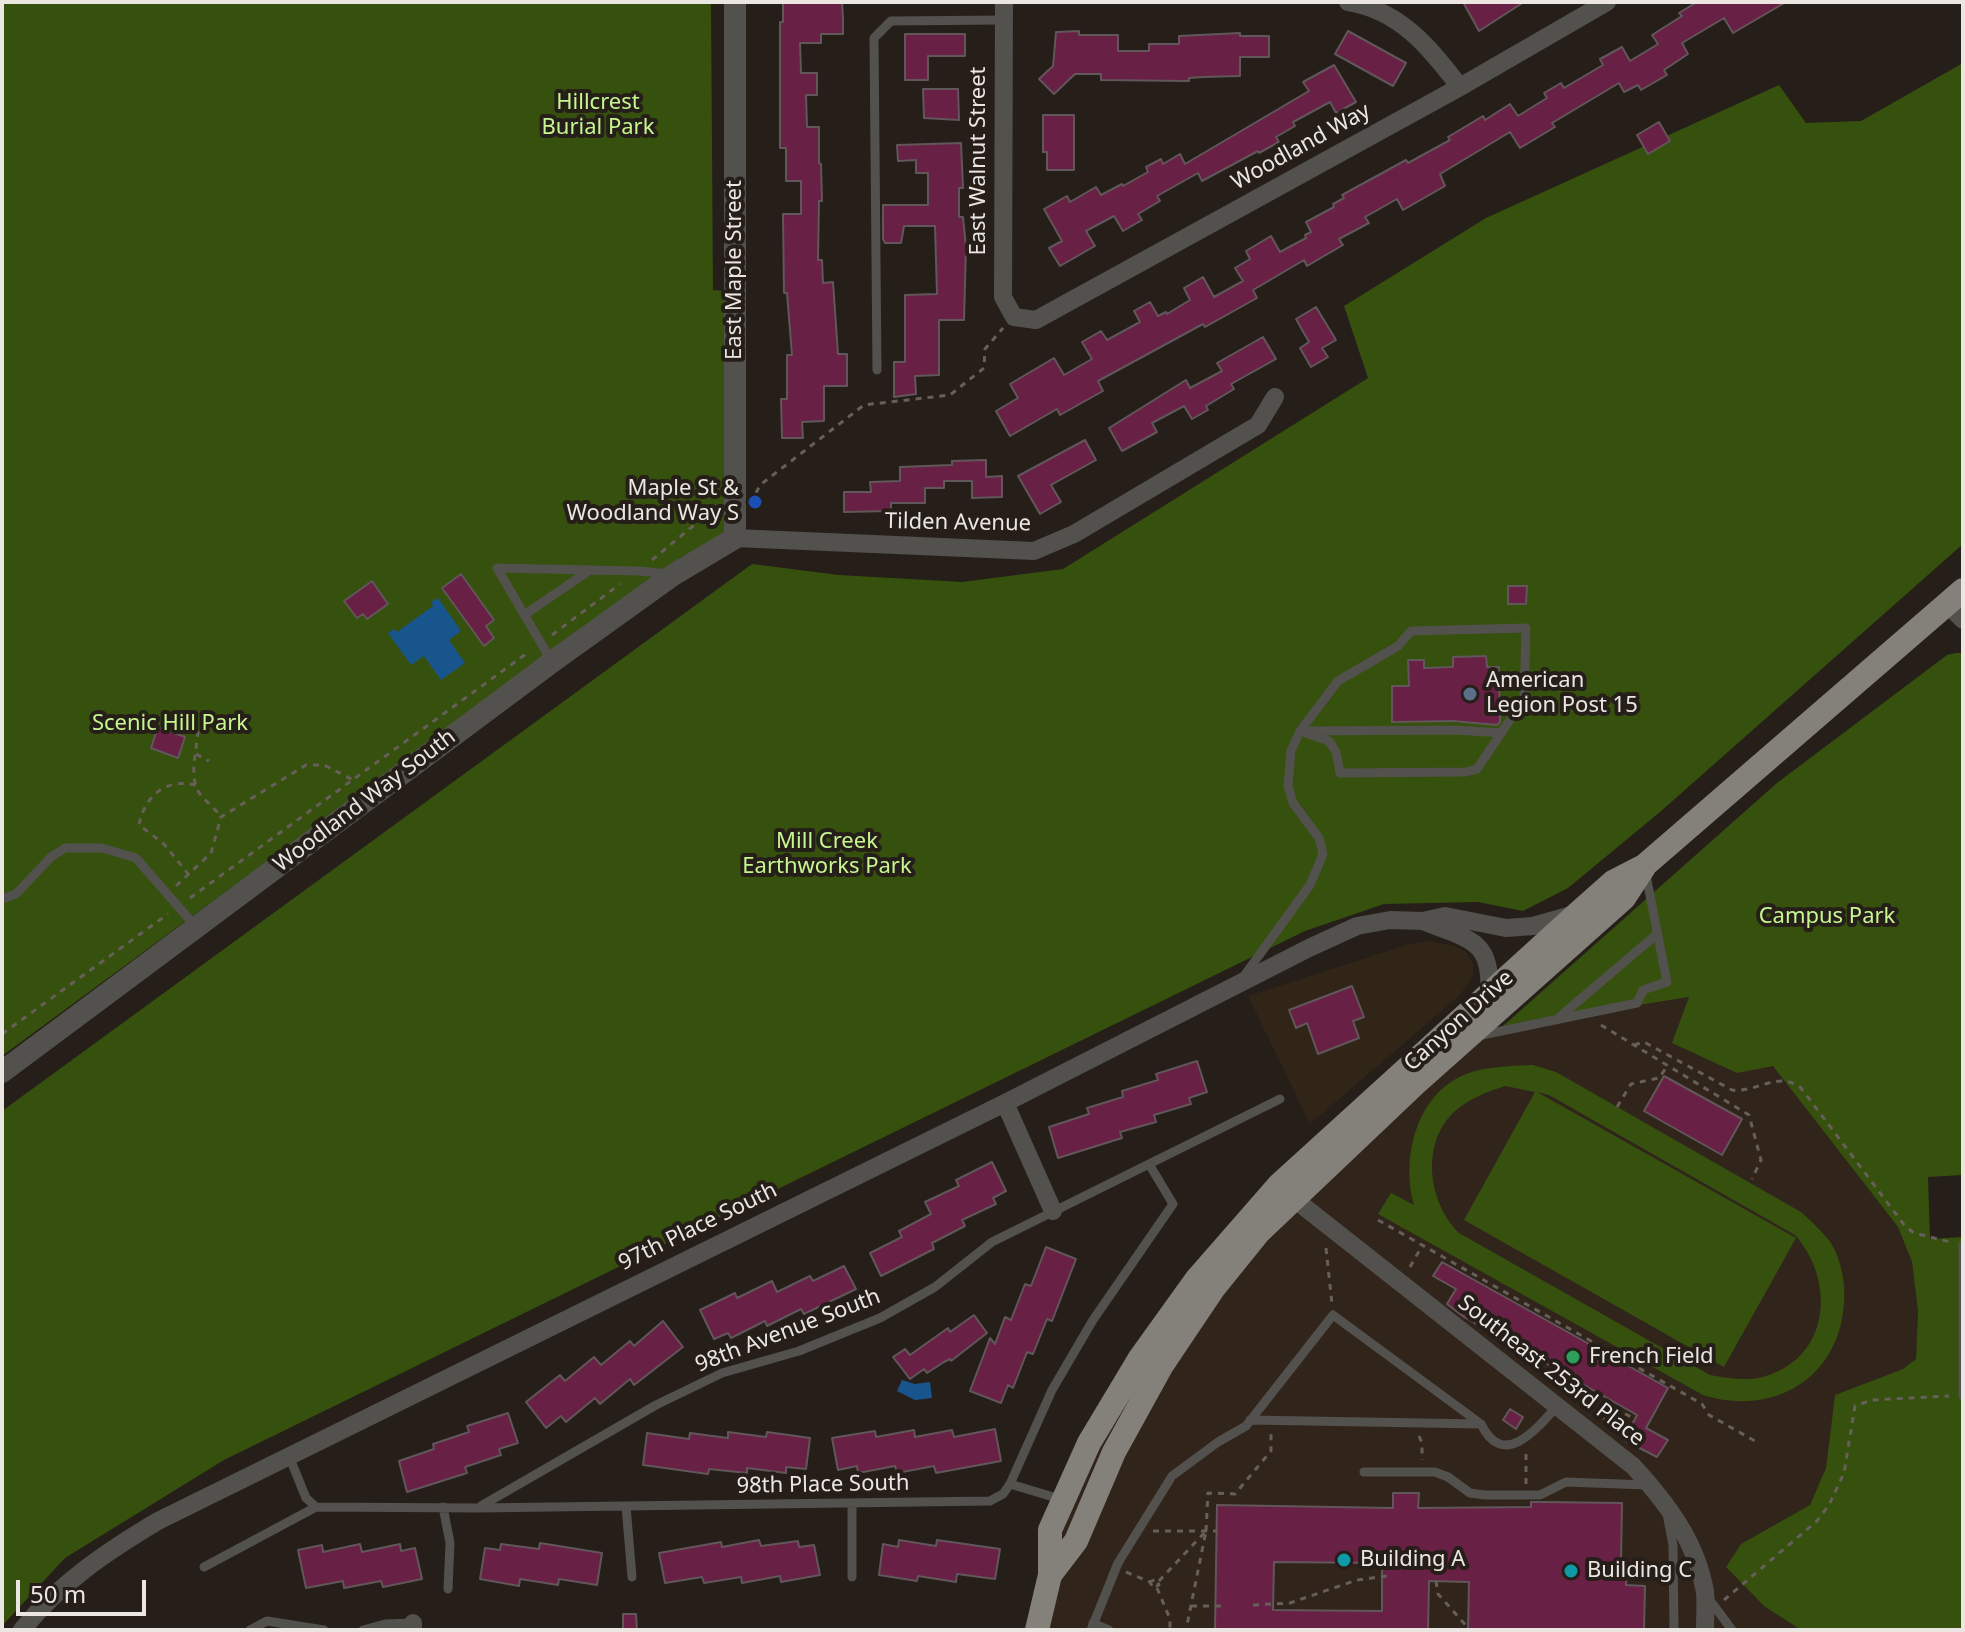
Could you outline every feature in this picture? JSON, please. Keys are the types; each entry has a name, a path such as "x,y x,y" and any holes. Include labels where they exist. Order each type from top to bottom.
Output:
{"main road":[{"name":"Canyon Drive","path":"1286,1191 1489,995 1613,882 1644,866 1958,605"},
{"name":"Canyon Drive","path":"1286,1191 1416,1083 1624,898 1644,866"},
{"path":"1037,1630 1050,1575 1050,1530 1089,1443 1140,1358 1196,1280 1286,1191"},
{"path":"1050,1575 1076,1541 1114,1452 1162,1365 1213,1289 1259,1232 1286,1191"}],"street":[{"name":"East Maple Street","path":"735,2 735,538"},
{"path":"1348,2 1372,9 1407,26 1428,45 1460,87"},
{"name":"Woodland Way","path":"1014,317 1036,320 1460,87 1607,2"},
{"name":"East Walnut Street","path":"1004,11 1003,297 1014,317"},
{"name":"Tilden Avenue","path":"735,538 1034,551 1074,534 1258,425 1275,397"},
{"name":"Woodland Way South","path":"2,1072 552,662 673,575 735,538"},
{"name":"97th Place South","path":"22,1630 58,1590 102,1554 158,1521 1357,926 1390,920 1423,921 1445,916 1506,928 1533,926 1577,914"},
{"name":"97th Place South","path":"1423,921 1460,936 1482,950 1491,972 1489,995"},
{"path":"1005,1103 1053,1211"},
{"name":"Southeast 253rd Place","path":"1286,1191 1633,1466 1664,1499 1695,1553 1710,1600 1705,1630"}],"lane":[{"path":"877,370 874,38 891,21 1004,11"},
{"path":"552,662 497,568 638,571 673,575"},
{"path":"524,615 590,570"},
{"path":"1240,982 1310,885 1323,854 1319,838 1293,803 1288,786 1291,751 1300,731 1338,681 1398,646 1411,631 1526,628 1524,699 1477,769 1466,772 1340,773 1336,752 1329,741 1300,731"},
{"path":"1300,731 1455,730 1502,733"},
{"path":"2,899 16,894 51,857 65,848 118,851 136,858 196,927"},
{"path":"1469,1037 1637,1003 1643,990 1667,982 1644,866"},
{"path":"1555,1020 1657,934"},
{"name":"98th Avenue South","path":"478,1508 656,1405 722,1373 799,1351 880,1318 935,1287 992,1242 1280,1099"},
{"path":"1064,1499 1010,1484 1052,1390 1093,1320 1173,1204 1149,1164"},
{"path":"1962,1245 1963,1396"},
{"path":"1109,1630 1092,1626 1116,1568 1172,1476 1250,1420 1333,1315 1481,1424 1488,1438 1500,1444 1513,1444 1532,1435 1557,1406"},
{"path":"1250,1420 1481,1424"},
{"path":"204,1567 316,1507 306,1498 289,1456"},
{"path":"1364,1472 1435,1472 1448,1477 1470,1493 1485,1495 1540,1495 1566,1482 1651,1485"},
{"name":"98th Place South","path":"316,1507 478,1508 990,1501 1003,1494 1010,1484"},
{"path":"1664,1499 1673,1545 1674,1630"},
{"path":"852,1503 852,1577"},
{"path":"626,1506 632,1577"},
{"path":"443,1507 450,1543 448,1589"},
{"path":"1710,1600 1732,1630"},
{"path":"250,1630 267,1621 279,1621 324,1630"},
{"path":"363,1630 385,1624 413,1626"}],"path":[{"path":"198,731 196,785 200,795 221,817"},
{"path":"196,754 209,761"},
{"path":"168,894 211,853 221,817 306,765 324,765 353,780"},
{"path":"189,875 164,844 139,825 142,807 166,786 176,782 196,785"},
{"path":"1584,1014 1749,1115 1761,1160 1752,1179"},
{"path":"1634,1045 1644,1042 1732,1090 1744,1091 1776,1080 1792,1081 1801,1088 1905,1226 1914,1233 1962,1245"},
{"path":"1617,1107 1631,1084 1659,1078 1668,1065"},
{"path":"1378,1220 1702,1404 1709,1415 1755,1441"},
{"path":"1322,1221 1333,1315"},
{"path":"1400,1283 1422,1246"},
{"path":"1535,1366 1635,1419"},
{"path":"1710,1600 1817,1521 1829,1505 1844,1473 1855,1406 1872,1400 1963,1396"},
{"path":"1186,1630 1206,1531 1208,1493 1235,1494 1271,1451 1271,1421"},
{"path":"1422,1443 1422,1466"},
{"path":"1526,1456 1526,1482"},
{"path":"1138,1530 1217,1531"},
{"path":"1170,1630 1170,1619 1157,1588 1159,1581 1206,1531"},
{"path":"1116,1568 1157,1588"},
{"path":"1253,1605 1290,1603 1357,1580 1387,1576"},
{"path":"1150,1582 1155,1578 1159,1581"},
{"path":"1436,1581 1438,1594 1469,1629"},
{"path":"1191,1606 1221,1606"}],"shaded area":[{"path":"1428,941 1454,946 1466,952 1473,964 1473,976 1460,995 1310,1124 1248,996 1406,945"},
{"path":"1717,993 1898,1227 1912,1262 1918,1311 1916,1359 1903,1369 1835,1395 1826,1468 1810,1505 1741,1544 1726,1567 1764,1606 1801,1630 1037,1630 1071,1504 1097,1448 1146,1366 1442,1044 1584,1014"}],"green space":[{"path":"2,2 711,2 713,290 735,292 734,538 681,557 2,1056"},
{"name":"Mill Creek Earthworks Park","path":"1963,63 1963,544 1660,812 1568,888 1523,911 1478,902 1384,904 1305,931 224,1460 65,1558 2,1626 2,1111 752,564 839,575 962,582 1063,569 1368,378 1344,306 1486,218 1779,85 1806,123 1861,121"},
{"name":"Campus Park","path":"1963,653 1963,1175 1928,1177 1930,1239 1963,1237 1963,1630 1801,1630 1764,1606 1726,1567 1741,1544 1810,1505 1826,1468 1835,1395 1903,1369 1916,1359 1918,1311 1912,1262 1898,1227 1773,1066 1737,1073 1672,1043 1689,997 1584,1014 1495,1033 1777,783 1947,655"},
{"path":"1533,1065 1556,1072 1801,1212 1821,1231 1838,1257 1844,1303 1839,1330 1830,1353 1816,1371 1798,1386 1777,1396 1754,1401 1703,1395 1378,1214 1391,1193 1414,1205 1410,1187 1412,1148 1416,1129 1435,1096 1449,1083 1466,1074 1491,1068","holes":["1505,1086 1535,1092 1464,1220 1724,1367 1796,1238 1537,1092 1549,1095 1795,1235 1808,1253 1821,1294 1820,1315 1804,1352 1788,1366 1759,1378 1710,1375 1459,1233 1440,1205 1432,1172 1436,1139 1444,1124 1467,1102 1498,1088"]}],"water":[{"path":"438,598 461,631 449,640 465,663 441,680 424,656 411,665 388,633 394,629 397,632 433,606 431,602"},
{"path":"902,1380 915,1384 930,1382 932,1398 915,1400 897,1391"}],"building":[{"path":"783,2 842,2 843,18 843,34 821,34 821,43 800,43 801,73 817,73 817,95 806,95 807,127 819,127 822,201 819,201 818,260 822,260 823,283 833,282 838,354 847,354 847,386 824,386 824,421 802,422 803,438 782,438 781,399 787,399 787,355 792,355 787,293 784,293 783,214 801,214 801,181 786,181 786,148 780,148 780,22 783,22"},
{"path":"1463,2 1524,2 1479,31"},
{"path":"1697,2 1786,2 1733,33 1724,18 1682,43 1688,54 1664,70 1667,75 1641,90 1638,85 1624,92 1619,83 1552,123 1555,127 1520,148 1510,132 1440,174 1445,186 1403,210 1397,199 1365,217 1369,223 1339,239 1343,245 1307,266 1304,260 1253,290 1257,298 1098,381 1103,391 1060,415 1057,409 1010,436 996,411 1018,398 1010,384 1054,358 1064,375 1092,359 1082,342 1101,331 1107,340 1140,322 1134,311 1150,302 1158,316 1167,314 1190,300 1184,288 1203,277 1214,297 1243,281 1235,268 1250,259 1246,251 1271,236 1280,252 1306,238 1305,235 1311,232 1306,222 1334,207 1333,204 1344,198 1342,195 1450,140 1448,137 1483,116 1485,120 1510,104 1518,116 1547,98 1544,93 1561,83 1564,88 1603,65 1600,59 1622,47 1630,61 1658,44 1652,35 1682,16 1679,13"},
{"path":"1079,31 1079,35 1118,35 1118,51 1149,51 1149,44 1179,44 1179,36 1240,33 1240,36 1269,36 1269,57 1240,57 1240,76 1189,78 1189,81 1101,80 1101,74 1075,74 1054,94 1039,79 1053,66 1056,32"},
{"path":"1348,31 1406,63 1393,86 1335,54"},
{"path":"905,34 965,34 965,56 928,56 928,80 905,80"},
{"path":"1334,65 1356,102 1336,113 1330,102 1293,122 1295,126 1276,137 1279,142 1259,153 1202,181 1198,173 1157,196 1160,201 1138,214 1142,220 1123,231 1114,216 1086,231 1095,246 1060,266 1049,248 1062,241 1044,209 1067,196 1070,202 1096,187 1101,195 1123,186 1148,172 1146,167 1161,159 1163,164 1180,154 1185,164 1309,91 1303,82"},
{"path":"923,89 958,89 959,120 924,118"},
{"path":"1043,115 1074,115 1074,170 1047,170 1047,152 1043,152"},
{"path":"1659,122 1670,141 1648,154 1637,135"},
{"path":"961,143 963,188 959,188 959,217 963,217 966,247 964,320 939,320 939,375 915,376 916,394 894,397 894,362 905,362 905,295 937,294 935,226 904,226 901,243 885,243 883,239 883,205 928,205 928,173 916,173 916,160 898,161 897,145"},
{"path":"1316,307 1336,340 1322,348 1328,357 1311,367 1300,348 1309,342 1296,319"},
{"path":"1263,337 1276,359 1231,384 1234,389 1206,406 1208,410 1192,419 1184,406 1152,423 1157,432 1122,451 1109,428 1186,380 1190,388 1222,371 1217,363"},
{"path":"1085,440 1096,460 1051,485 1061,502 1040,514 1018,476"},
{"path":"986,460 986,477 1002,476 1002,497 972,498 972,481 944,481 944,488 925,488 925,503 891,503 891,511 844,512 844,492 871,492 870,482 900,481 900,467"},
{"path":"461,574 494,620 486,626 494,638 484,646 442,588"},
{"path":"372,581 388,604 367,619 363,614 357,618 344,601"},
{"path":"1508,586 1527,586 1526,604 1508,604"},
{"name":"American Legion Post 15","path":"1486,656 1487,667 1499,667 1500,722 1497,725 1453,721 1392,722 1392,686 1409,686 1408,660 1424,660 1424,668 1453,667 1453,657"},
{"path":"158,727 185,737 178,758 151,748"},
{"path":"1352,986 1364,1017 1353,1021 1359,1038 1318,1054 1307,1023 1296,1028 1289,1010"},
{"path":"1197,1061 1207,1092 1189,1098 1191,1104 1154,1115 1156,1122 1120,1132 1122,1138 1058,1158 1049,1127 1089,1114 1087,1108 1123,1097 1122,1091 1158,1080 1156,1074"},
{"path":"1664,1076 1742,1119 1722,1155 1644,1111"},
{"path":"992,1162 1006,1191 993,1198 996,1204 962,1220 965,1226 932,1243 934,1249 881,1276 870,1253 902,1237 899,1231 931,1214 925,1202 959,1186 956,1180"},
{"path":"1046,1247 1076,1259 1052,1321 1047,1319 1033,1354 1027,1352 1013,1388 1008,1385 1001,1403 970,1391 990,1338 995,1344 1005,1317 1011,1320 1025,1284 1031,1286"},
{"name":"French Field","path":"1442,1262 1668,1388 1646,1428 1668,1440 1657,1457 1624,1440 1637,1415 1464,1317 1447,1304 1456,1289 1433,1276"},
{"path":"844,1266 856,1289 804,1314 801,1309 767,1326 765,1321 731,1338 728,1333 714,1339 700,1310 735,1293 737,1298 772,1281 777,1292 810,1276 813,1281"},
{"path":"974,1315 987,1333 951,1361 927,1373 924,1369 910,1379 893,1357 905,1349 910,1355 948,1328 950,1332"},
{"path":"663,1321 683,1347 634,1385 630,1379 600,1404 595,1398 566,1422 561,1416 546,1428 526,1402 560,1375 565,1381 594,1357 601,1365 630,1341 634,1346"},
{"path":"1510,1409 1523,1417 1516,1429 1503,1420"},
{"path":"508,1413 518,1443 499,1449 501,1455 465,1467 467,1473 407,1492 399,1461 434,1449 433,1444 469,1432 467,1426"},
{"path":"995,1429 1001,1461 936,1473 934,1466 897,1473 895,1466 858,1473 857,1466 838,1470 832,1438 875,1431 876,1437 914,1430 915,1437 952,1430 954,1437"},
{"path":"728,1432 766,1437 767,1432 810,1438 806,1469 786,1467 786,1473 747,1468 747,1473 709,1469 708,1474 643,1465 647,1433 689,1439 690,1433 728,1438"},
{"path":"1393,1493 1419,1493 1418,1508 1531,1507 1531,1502 1622,1503 1621,1561 1627,1561 1626,1585 1645,1586 1644,1630 1468,1630 1469,1582 1429,1581 1428,1630 1215,1630 1217,1505 1393,1508","holes":["1274,1562 1382,1563 1382,1611 1273,1610"]},
{"path":"759,1540 761,1546 798,1541 799,1547 814,1545 820,1575 781,1582 780,1576 742,1583 741,1577 704,1583 702,1577 665,1583 659,1553 721,1542 722,1547"},
{"path":"899,1540 936,1546 937,1540 1000,1549 995,1579 957,1574 956,1582 918,1576 917,1581 879,1575 883,1544 898,1547"},
{"path":"540,1543 602,1553 597,1585 559,1579 558,1585 520,1579 519,1586 480,1579 485,1548 500,1550 501,1544 539,1549"},
{"path":"360,1544 362,1552 400,1544 401,1551 415,1548 422,1579 383,1587 381,1581 344,1588 343,1581 306,1588 298,1550 322,1545 323,1552"},
{"path":"623,1614 636,1614 637,1630 623,1630"}],"place":[{"name":"Maple St & Woodland Way S","path":"755,502"},
{"name":"American Legion Post 15","path":"1470,694"},
{"name":"French Field","path":"1573,1357"},
{"name":"Building A","path":"1344,1560"},
{"name":"Building C","path":"1571,1571"}],"park label":[{"name":"Hillcrest Burial Park","path":"598,116"},
{"name":"Scenic Hill Park","path":"170,724"}]}
